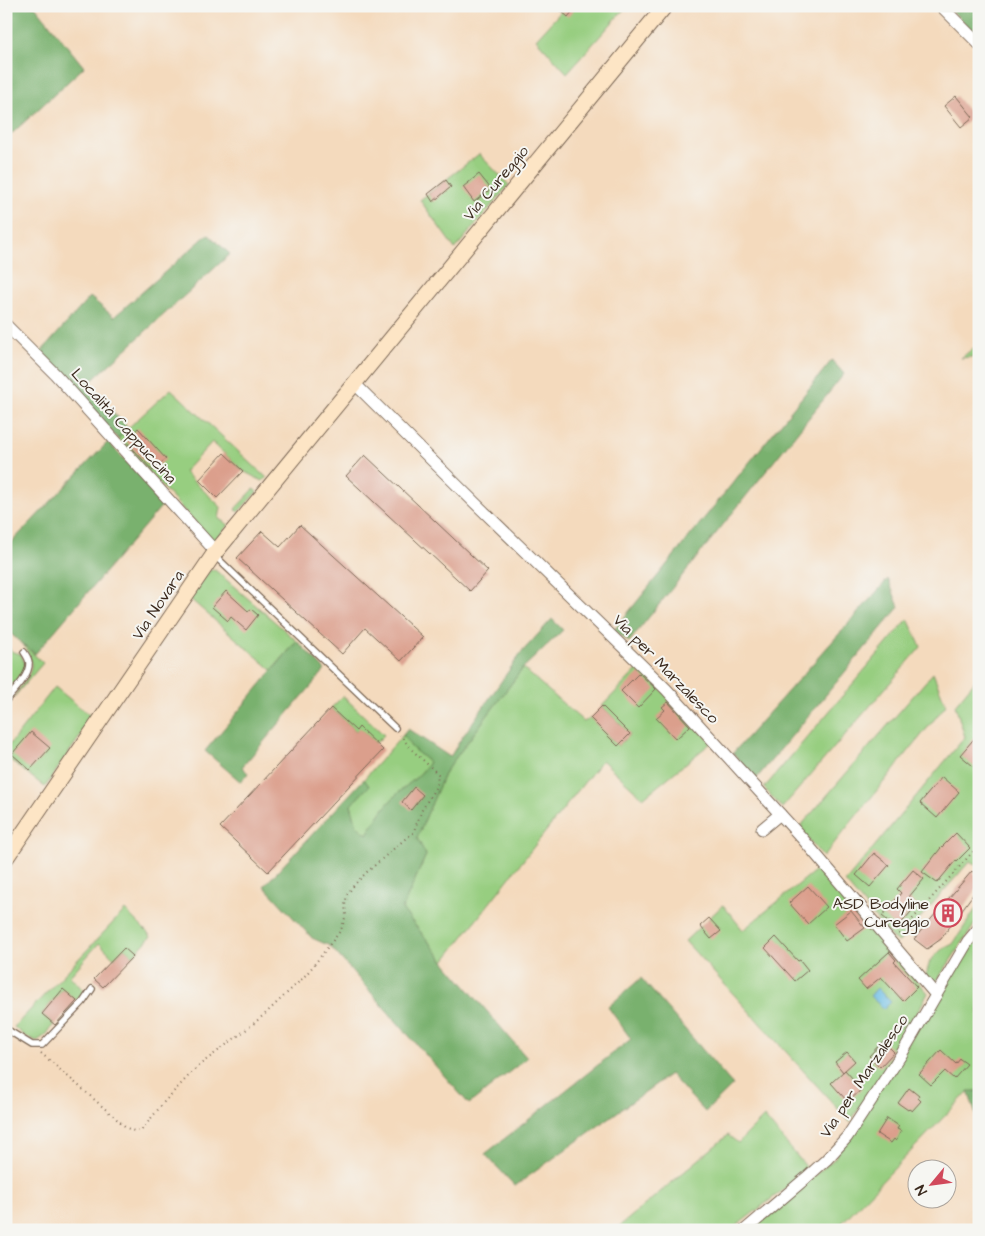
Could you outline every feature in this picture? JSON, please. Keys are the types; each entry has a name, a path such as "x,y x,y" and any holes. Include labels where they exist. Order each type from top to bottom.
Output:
{"main road":[{"name":"Via Cureggio","path":"354,383 665,6"},
{"name":"Via Novara","path":"8,850 215,553 354,383"}],"street":[{"path":"941,6 979,44"},
{"name":"Località Cappuccina","path":"6,325 55,374 215,553"},
{"name":"Via per Marzalesco","path":"354,383 666,689 780,814 936,995"},
{"path":"762,829 780,814"},
{"name":"Via per Marzalesco","path":"745,1230 813,1172 847,1136 901,1055 968,941 979,928"}],"lane":[{"path":"215,553 395,728"},
{"path":"6,700 28,671 29,662 24,652"},
{"path":"6,1029 32,1045 42,1045 83,1002 92,989"}],"path":[{"path":"32,1045 127,1128 141,1131 164,1102 197,1067 248,1029 302,979 341,930 346,915 347,894 367,872 414,833 422,810 437,786 438,774 411,749 395,728"},
{"path":"887,938 896,936 902,931 979,845"}],"green space":[{"path":"6,6 35,6 84,67 6,139"},
{"path":"566,6 627,6 567,73 536,39"},
{"path":"947,6 979,6 979,38"},
{"path":"479,154 509,185 455,249 420,200"},
{"path":"208,234 230,254 87,385 128,428 118,439 40,353 90,297 114,317"},
{"path":"979,344 979,356 961,358"},
{"path":"832,360 844,374 629,642 614,630"},
{"path":"171,389 267,478 262,481 243,471 212,442 184,472 221,507 219,519 229,525 214,543 118,439"},
{"path":"108,442 165,502 35,654 6,630 6,548"},
{"path":"254,489 257,492 238,512 235,509"},
{"path":"210,570 215,570 297,641 272,670 189,598"},
{"path":"888,579 899,607 756,779 733,753"},
{"path":"552,619 563,630 523,668 445,772 417,838 426,855 402,909 527,1058 469,1104 330,946 312,938 264,886 364,779 369,786 351,805 357,826 367,834 389,802 419,775 429,762 412,748 403,735 408,729 450,757 521,653"},
{"path":"908,619 921,647 782,808 764,788"},
{"path":"297,641 325,670 242,767 248,773 241,782 205,751"},
{"path":"23,644 43,663 14,697 27,678 31,667 31,661"},
{"path":"6,646 13,652 21,654 25,663 24,673 16,684 6,685"},
{"path":"640,667 712,742 643,798 602,760 444,961 402,909 426,855 417,838 445,772 523,668 584,722 590,718 618,746 630,734 602,706"},
{"path":"933,673 946,705 823,857 799,828"},
{"path":"979,676 979,867 970,861 899,942 892,938 845,882 965,737 955,705"},
{"path":"55,687 93,718 45,787 6,757 6,749"},
{"path":"343,696 384,735 376,743 359,728 356,731 331,708"},
{"path":"403,735 412,748 429,762 419,775 389,802 367,834 357,826 351,804 369,786 364,779"},
{"path":"821,866 928,993 893,1057 850,1122 685,941 723,905 743,930"},
{"path":"979,904 979,918 934,985 926,975 930,961 941,950 953,944"},
{"path":"125,910 151,936 133,956 124,948 114,958 99,943 70,976 83,990 78,1002 63,989 42,1014 54,1024 46,1035 37,1041 26,1037 14,1027"},
{"path":"979,931 979,1091 968,1092 835,1230 750,1230 834,1159"},
{"path":"641,978 733,1085 705,1112 670,1074 515,1186 485,1154 631,1039 608,1007"},
{"path":"968,1091 979,1091 979,1124"},
{"path":"764,1117 809,1170 731,1230 615,1230 728,1135 738,1143"}],"water":[{"path":"877,988 891,1002 884,1009 870,996"}],"building":[{"path":"566,6 577,6 568,17 561,11"},
{"path":"956,96 973,117 961,127 944,106"},
{"path":"479,174 491,189 474,202 463,187"},
{"path":"446,180 451,187 433,202 428,194"},
{"path":"138,428 166,459 153,471 125,440"},
{"path":"224,453 243,471 217,498 199,480"},
{"path":"365,455 488,571 470,591 346,476"},
{"path":"300,525 423,637 401,661 365,628 342,654 237,558 262,531 280,547"},
{"path":"226,591 248,611 251,609 258,615 246,630 231,617 228,621 212,607"},
{"path":"639,673 656,689 638,708 621,691"},
{"path":"668,702 690,726 676,739 656,718 665,710 662,707"},
{"path":"602,706 630,734 618,746 590,718"},
{"path":"331,708 356,731 359,727 383,750 268,872 220,827"},
{"path":"31,732 50,748 30,770 12,754"},
{"path":"979,733 979,771 960,755"},
{"path":"942,777 959,792 937,818 920,803"},
{"path":"414,787 423,795 411,810 402,802"},
{"path":"956,833 970,848 956,860 937,883 922,872 940,849"},
{"path":"874,853 889,865 870,887 856,875"},
{"path":"913,870 924,879 908,898 917,905 897,928 882,916 901,893 897,889"},
{"name":"ASD Bodyline Cureggio","path":"972,871 979,878 979,886 941,939 927,949 914,939"},
{"path":"808,886 827,907 808,924 789,903"},
{"path":"851,911 865,928 847,941 834,924"},
{"path":"709,918 721,931 711,939 700,926"},
{"path":"776,937 808,970 795,981 765,948"},
{"path":"124,948 133,956 103,987 94,979"},
{"path":"889,952 896,960 894,962 917,987 903,1001 881,977 866,989 858,980"},
{"path":"63,989 77,1001 55,1025 42,1014"},
{"path":"883,1041 894,1052 880,1067 869,1056"},
{"path":"941,1050 956,1064 960,1059 967,1064 954,1079 945,1071 931,1085 919,1074"},
{"path":"847,1052 855,1061 843,1072 835,1062"},
{"path":"845,1070 862,1089 848,1102 831,1083"},
{"path":"909,1088 919,1096 918,1098 921,1101 912,1111 898,1103"},
{"path":"887,1118 899,1126 897,1129 901,1131 896,1141 894,1139 891,1143 877,1134"}],"place":[{"name":"ASD Bodyline Cureggio","path":"948,913"}]}
